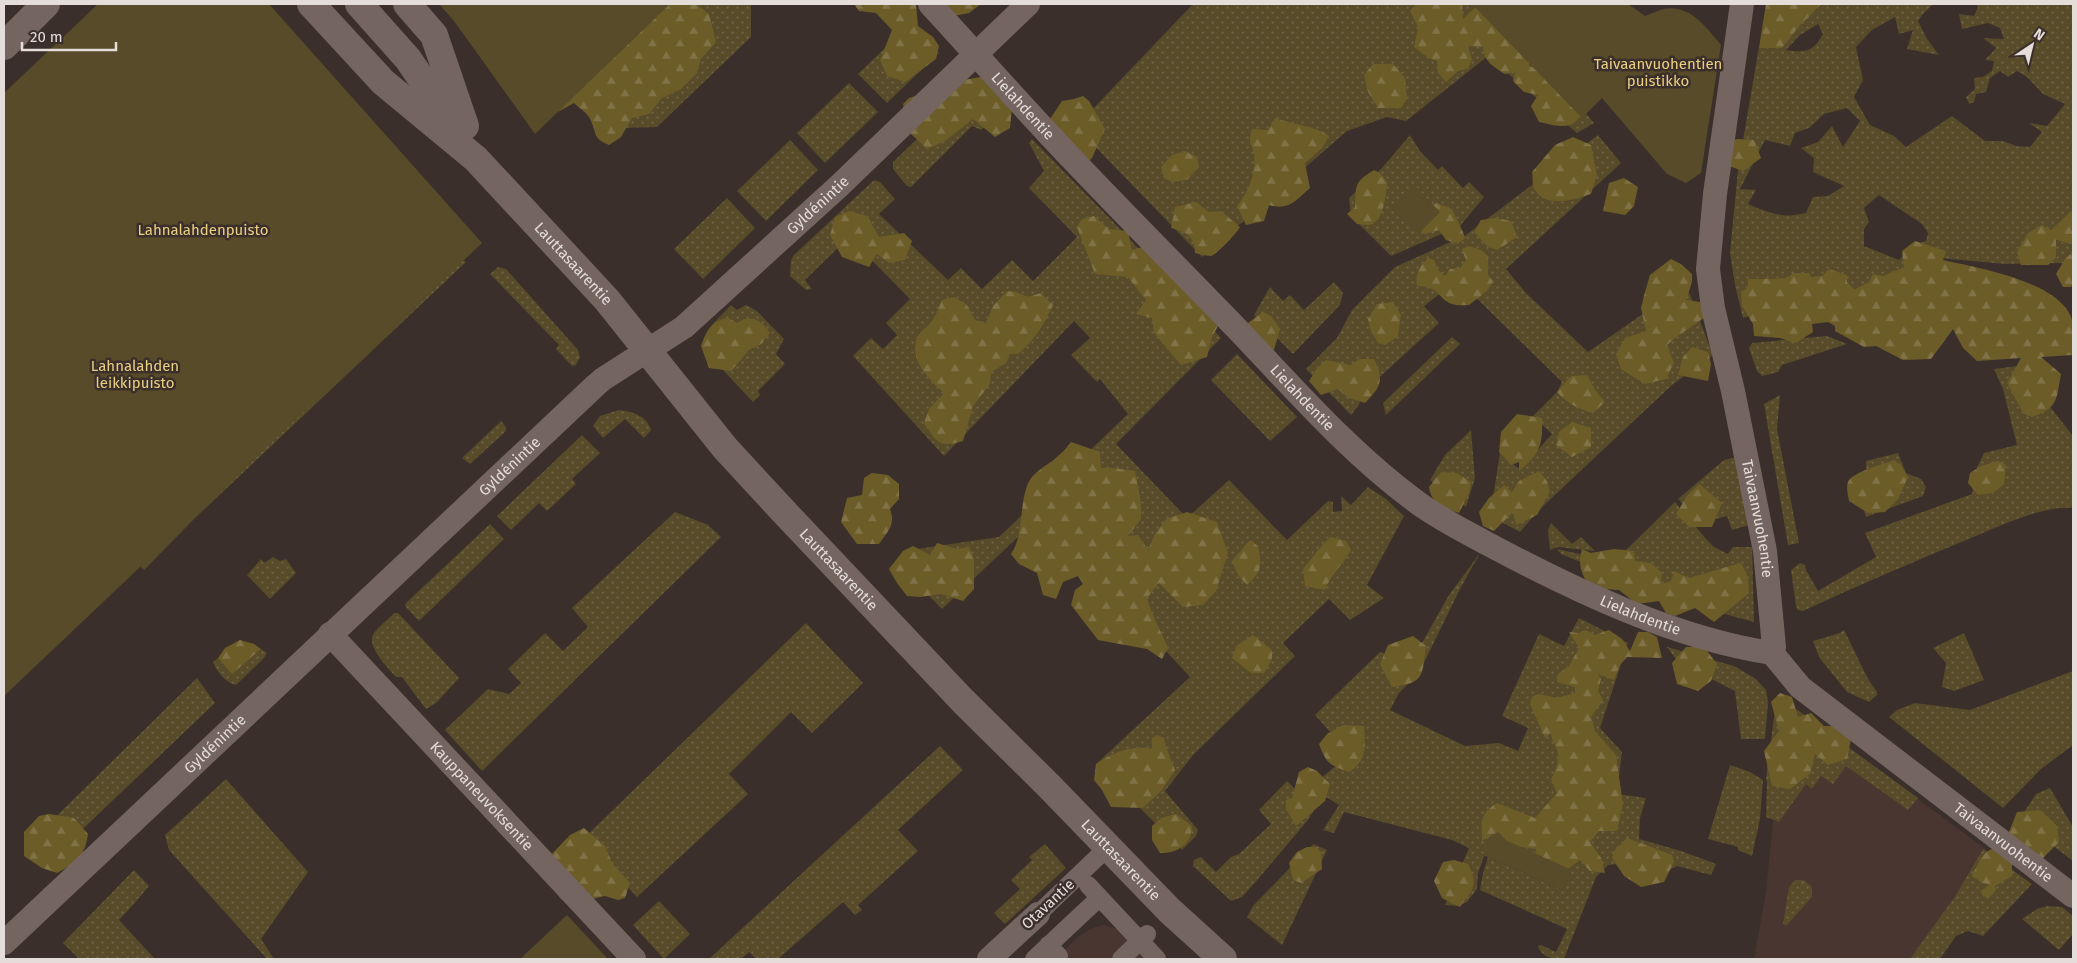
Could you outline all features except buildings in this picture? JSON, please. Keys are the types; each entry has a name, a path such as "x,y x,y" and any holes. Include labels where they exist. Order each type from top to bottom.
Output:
{"main road":[{"name":"Lauttasaarentie","path":"311,4 383,82 476,159 607,300 646,352 725,448 786,514 962,701 1049,786 1107,848 1223,959"},
{"name":"Lauttasaarentie","path":"359,4 408,59 476,159"},
{"name":"Lauttasaarentie","path":"407,4 434,35 476,159"},
{"path":"4,46 46,6"}],"street":[{"name":"Lielahdentie","path":"930,4 1072,159 1282,376 1376,469 1418,503 1466,533 1539,571 1589,594 1650,619 1742,648 1772,652"},
{"name":"Gyldénintie","path":"4,943 603,379 684,327 839,186 1028,4"},
{"name":"Taivaanvuohentie","path":"1742,4 1714,194 1708,269 1713,308 1733,391 1765,551 1774,647 1772,652 1800,688 2073,896"},
{"name":"Kauppaneuvoksentie","path":"330,634 634,959"},
{"name":"Otavantie","path":"989,959 1107,848"},
{"path":"1034,959 1054,951 1094,892 1144,937 1157,959"},
{"path":"1121,959 1144,937"}],"shaded area":[{"path":"1778,696 2010,867 1931,959 1754,959 1766,892 1775,802"},
{"path":"1103,925 1126,931 1155,959 1055,959 1078,937 1090,929"}],"green space":[{"name":"Lahnalahdenpuisto","path":"98,4 269,4 482,243 4,696 4,93"},
{"path":"439,4 670,4 535,134 454,21"},
{"path":"531,4 696,4 709,14 716,42 701,59 697,73 681,89 662,98 649,114 632,118 621,137 609,145 598,138 590,118 574,103 547,118"},
{"path":"640,4 751,4 751,37 657,127 620,128"},
{"path":"854,4 916,4 918,26 933,37 939,46 936,59 905,82 887,76 880,60 892,30 876,13 859,11"},
{"path":"938,4 981,4 969,13 949,17"},
{"path":"1193,4 1493,4 1594,123 1577,133 1488,56 1406,121 1387,117 1347,131 1202,257 1082,133 1089,113"},
{"path":"1416,4 1462,4 1463,19 1479,4 1529,51 1529,66 1544,71 1548,84 1563,78 1588,105 1578,119 1568,126 1556,126 1539,122 1531,106 1538,95 1524,92 1513,81 1515,72 1505,74 1493,66 1487,60 1483,47 1468,46 1472,59 1468,69 1458,71 1446,82 1438,73 1437,61 1429,58 1414,47 1418,27 1410,11"},
{"name":"Taivaanvuohentien puistikko","path":"1472,4 1628,4 1645,16 1663,9 1673,8 1689,13 1696,18 1721,45 1701,173 1686,183 1667,174 1602,98 1582,118"},
{"path":"1766,4 1822,4 1801,24 1782,48 1759,48"},
{"path":"1823,4 1933,4 1918,21 1927,39 1939,55 1907,49 1913,30 1899,34 1895,17 1872,30 1856,47 1863,80 1854,97 1870,125 1894,136 1906,147 1952,116 1985,141 2003,141 2016,146 2030,147 2042,132 2029,123 2047,126 2065,104 2043,94 2027,77 2017,71 2008,77 2000,71 1990,78 1986,92 1976,94 1974,102 1969,104 1966,97 1975,89 1974,78 1983,77 1992,71 1994,61 1985,60 1996,48 1983,38 2004,39 2000,28 1988,23 1962,29 1959,14 1974,16 1978,7 1976,4 2073,4 2073,209 2044,237 2073,245 2073,264 2005,264 1929,257 1846,292 1790,278 1749,279 1746,311 1749,316 1743,318 1730,253 1738,170 1759,47 1801,23","holes":["1818,24 1823,34 1816,45 1804,51 1786,50 1800,35","1847,108 1860,121 1843,147 1832,126 1818,142 1801,148 1814,158 1813,172 1844,186 1828,196 1813,197 1806,213 1798,215 1776,214 1748,204 1756,190 1740,189 1765,140 1790,146 1795,133 1809,128 1824,114","1879,195 1922,224 1928,233 1926,241 1911,246 1899,260 1864,246 1864,229 1869,222 1864,208"]},
{"path":"911,23 939,53 887,103 858,74"},
{"path":"1373,64 1393,64 1405,78 1407,99 1401,108 1378,108 1368,92 1364,75"},
{"path":"991,75 1014,86 1010,128 995,137 973,119 945,141 927,149 909,132 903,104 909,98 964,80"},
{"path":"978,81 1004,108 981,130 972,126 911,187 907,186 893,169 893,162"},
{"path":"849,83 878,112 825,163 797,133"},
{"path":"1083,96 1089,101 1105,129 1092,158 1084,166 1048,122 1062,101"},
{"path":"1275,118 1310,127 1329,136 1323,147 1305,163 1310,188 1292,203 1282,207 1269,205 1264,221 1246,225 1237,206 1248,189 1254,169 1254,155 1250,141 1252,129 1268,130"},
{"path":"1410,135 1420,151 1438,170 1442,166 1463,188 1469,182 1484,197 1460,226 1391,256 1351,216 1349,198 1382,168"},
{"path":"1598,135 1621,163 1506,269 1526,293 1588,352 1686,284 1713,355 1672,385 1539,510 1520,532 1490,516 1500,453 1520,470 1552,434 1533,416 1557,392 1562,382 1458,280 1424,306 1439,323 1361,394 1359,405 1351,415 1306,369 1337,338 1352,310 1395,267 1466,235"},
{"path":"1573,137 1591,145 1597,175 1591,194 1560,201 1545,199 1534,188 1532,172 1555,145"},
{"path":"1032,139 1122,231 1221,338 1116,444 1187,518 1229,480 1287,540 1328,501 1333,502 1333,512 1342,511 1341,496 1351,505 1368,487 1386,499 1404,516 1367,585 1384,598 1350,620 1329,599 1283,643 1295,656 1193,755 1165,791 1198,830 1196,836 1182,850 1096,764 1190,677 1164,649 1080,478 942,609 901,568 917,549 999,537 1128,414 1100,379 1097,382 1071,355 1090,338 1074,321 944,456 853,356 871,338 883,349 897,335 886,323 910,299 849,237 805,280 812,289 806,290 790,276 793,256 874,180 880,182 895,199 879,214 948,280 961,268 982,289 1012,260 1033,281 1077,237 1029,188 1044,171 1029,143"},
{"path":"790,140 818,170 766,221 737,191"},
{"path":"1731,140 1754,140 1761,158 1743,171 1729,166"},
{"path":"1185,151 1197,157 1199,167 1187,180 1172,182 1164,178 1161,167 1172,155"},
{"path":"1374,170 1380,173 1387,182 1381,214 1374,223 1369,225 1357,224 1347,214 1355,207 1356,189 1359,181"},
{"path":"1624,178 1638,187 1634,206 1625,215 1603,211 1609,183"},
{"path":"1416,187 1440,212 1419,233 1395,207"},
{"path":"727,198 755,228 703,279 674,249"},
{"path":"1196,202 1209,212 1221,211 1240,227 1211,256 1195,253 1195,247 1189,236 1171,228 1175,207"},
{"path":"1437,203 1452,209 1465,238 1458,244 1446,240 1439,230 1425,234 1418,229 1424,209"},
{"path":"2073,209 2073,245 2056,240 2056,258 2048,265 2021,265 2017,252 2028,233 2042,225 2051,230"},
{"path":"849,211 867,216 879,237 904,233 912,241 905,260 889,263 877,254 869,267 842,257 830,235 835,217"},
{"path":"1094,216 1109,229 1128,231 1132,250 1149,245 1159,259 1163,270 1170,273 1218,326 1212,337 1207,357 1181,365 1154,333 1152,318 1136,314 1146,300 1128,277 1095,274 1077,227 1082,219"},
{"path":"1496,218 1511,221 1517,237 1497,250 1487,246 1474,232 1481,220"},
{"path":"1915,241 1946,251 1943,260 1977,267 2038,287 2055,297 2067,310 2074,328 2073,355 2041,357 2061,374 2057,396 2052,406 2041,414 2032,417 2023,413 2007,383 2021,358 1977,361 1963,348 1953,329 1931,359 1903,360 1876,346 1864,347 1835,331 1835,326 1828,322 1812,324 1813,332 1796,343 1780,338 1754,336 1753,324 1742,306 1741,292 1748,287 1748,279 1787,278 1793,273 1809,273 1811,277 1822,276 1829,269 1847,275 1847,282 1854,289 1869,282 1873,274 1883,276 1904,267 1902,251"},
{"path":"1469,246 1481,250 1488,256 1488,275 1493,281 1487,291 1469,305 1452,304 1435,291 1417,286 1419,270 1429,258 1434,260 1439,271 1445,276 1450,269 1460,268 1466,260 1462,249"},
{"path":"2073,252 2073,283 2071,287 2063,287 2056,274 2065,259"},
{"path":"452,255 466,262 194,519 144,570 133,560"},
{"path":"1671,259 1681,264 1692,274 1692,282 1686,300 1700,302 1704,318 1667,345 1674,363 1666,379 1645,384 1621,369 1616,354 1625,338 1646,331 1641,308 1650,275"},
{"path":"498,267 506,269 578,350 580,357 576,365 572,366 556,349 559,345 490,274"},
{"path":"1334,282 1343,293 1340,305 1293,354 1254,315 1270,287 1283,301 1290,295 1304,310"},
{"path":"1007,291 1016,292 1028,297 1041,293 1053,305 1034,338 1018,354 1010,354 1006,363 991,372 990,384 973,406 963,441 944,444 932,435 924,423 929,409 944,393 926,375 917,360 915,344 918,336 932,321 942,300 954,297 967,305 975,320 986,323 993,306"},
{"path":"1393,302 1401,315 1398,336 1385,345 1378,343 1370,329 1368,319 1377,304"},
{"path":"731,305 737,310 746,305 757,311 784,339 776,354 785,364 758,391 760,395 753,402 706,352 705,344 708,331"},
{"path":"1263,312 1271,316 1280,329 1274,350 1256,341 1249,329 1248,323"},
{"path":"728,318 737,323 747,319 756,320 770,333 761,344 749,350 731,371 709,368 701,346 713,324"},
{"path":"1827,336 1847,344 1782,365 1778,372 1762,376 1757,371 1749,348 1752,343"},
{"path":"1452,337 1460,344 1386,415 1383,403"},
{"path":"1692,347 1708,352 1711,364 1708,381 1678,375 1683,357"},
{"path":"1237,354 1297,417 1270,441 1211,380"},
{"path":"1359,359 1374,359 1380,378 1377,388 1365,403 1349,398 1338,389 1321,395 1309,381 1318,367 1326,360 1351,365"},
{"path":"2018,366 2073,436 2073,508 2061,508 2035,513 2008,522 1803,611 1798,610 1791,570 1800,563 1805,565 1818,591 1876,557 1865,533 1972,494 1971,480 1984,453 2017,445 2003,389 1994,369"},
{"path":"1587,375 1595,390 1605,402 1593,413 1573,405 1557,392 1571,376"},
{"path":"1780,395 1777,429 1799,543 1788,545 1764,404"},
{"path":"619,410 634,413 642,418 651,430 644,438 625,419 603,438 593,426 600,416"},
{"path":"1517,414 1542,418 1542,435 1539,448 1532,459 1519,471 1519,462 1511,465 1499,452 1501,432"},
{"path":"501,421 506,427 506,431 470,464 462,458"},
{"path":"1572,422 1591,428 1591,447 1572,457 1556,445 1559,432"},
{"path":"1471,430 1475,478 1466,507 1430,480 1445,455"},
{"path":"582,435 600,453 572,479 576,484 547,511 539,503 511,530 497,516"},
{"path":"1071,442 1100,452 1101,468 1135,471 1141,502 1141,519 1128,536 1138,535 1148,550 1155,534 1166,519 1187,512 1217,522 1228,553 1216,591 1203,605 1183,607 1159,583 1147,598 1168,648 1162,659 1147,649 1098,640 1071,605 1075,590 1083,584 1078,576 1063,582 1056,599 1043,595 1037,573 1019,564 1011,554 1020,530 1027,486 1037,472 1062,453"},
{"path":"1898,453 1906,473 1921,479 1926,487 1923,496 1866,517 1862,504 1867,489 1866,461"},
{"path":"1737,457 1749,525 1732,530 1727,516 1712,520 1704,525 1678,499 1724,460"},
{"path":"1894,460 1901,465 1908,477 1898,499 1885,512 1868,513 1849,501 1847,487 1851,478"},
{"path":"1998,461 2006,465 2004,484 1993,493 1978,495 1968,483 1970,473 1981,466"},
{"path":"1539,471 1547,481 1550,492 1537,515 1516,525 1513,512 1494,531 1483,526 1479,512 1489,498 1504,485 1512,492 1519,481"},
{"path":"1441,472 1457,473 1471,482 1469,493 1459,513 1436,502 1430,493 1429,487"},
{"path":"872,473 888,475 899,484 899,499 890,509 892,524 879,544 857,544 841,522 847,498 862,495 864,478"},
{"path":"1699,484 1722,503 1712,527 1689,527 1676,514 1687,496"},
{"path":"1675,502 1714,547 1728,554 1733,547 1752,547 1754,622 1680,602 1561,554 1557,549 1614,562"},
{"path":"675,512 708,525 721,537 482,771 445,730 488,689 509,694 521,683 508,669 545,633 563,651 588,627 572,608"},
{"path":"1551,523 1572,544 1581,537 1595,551 1558,547 1550,550 1548,530"},
{"path":"490,524 504,539 419,621 405,606 406,603"},
{"path":"1331,537 1346,541 1351,550 1330,579 1325,590 1305,586 1303,569"},
{"path":"1250,540 1258,546 1260,568 1256,576 1247,585 1238,575 1232,561"},
{"path":"937,543 957,549 969,547 974,559 974,589 963,601 941,594 920,597 907,596 889,569 903,551 913,546 930,555"},
{"path":"1582,549 1591,553 1614,549 1634,551 1635,561 1651,563 1662,573 1661,584 1671,581 1674,571 1689,578 1740,563 1746,573 1749,593 1714,622 1695,608 1675,616 1666,613 1659,601 1637,604 1619,590 1591,588 1581,570"},
{"path":"1480,553 1460,589 1419,673 1399,693 1390,710 1465,746 1499,743 1518,751 1528,728 1502,716 1539,634 1564,646 1579,618 1628,643 1600,728 1622,752 1617,794 1646,798 1640,818 1639,839 1681,851 1716,864 1711,875 1677,866 1663,873 1617,864 1608,865 1596,877 1564,959 1552,958 1542,953 1538,946 1541,945 1556,952 1567,929 1480,890 1488,857 1563,890 1492,835 1478,873 1477,889 1467,902 1458,906 1445,905 1469,848 1452,840 1344,812 1334,833 1323,830 1339,805 1323,795 1308,820 1259,878 1242,897 1231,901 1193,866 1194,860 1201,857 1216,872 1231,857 1239,854 1271,824 1259,810 1287,781 1301,795 1350,754 1315,715 1380,652 1410,664 1449,595"},
{"path":"273,557 280,561 286,559 296,573 270,599 247,575 261,559 264,563"},
{"path":"394,613 398,613 459,678 436,703 426,709 402,677 396,677 383,662 373,644 372,638 374,633"},
{"path":"806,623 863,683 812,733 791,712 729,774 748,794 637,897 583,839"},
{"path":"1586,630 1595,635 1609,630 1622,639 1630,651 1638,632 1648,632 1657,637 1662,658 1627,657 1620,665 1614,680 1598,674 1601,679 1598,691 1603,700 1591,717 1595,731 1616,755 1623,804 1617,831 1599,831 1590,842 1601,858 1605,873 1590,871 1580,860 1564,872 1534,860 1536,849 1512,846 1498,832 1482,841 1484,815 1497,803 1535,818 1557,793 1551,779 1557,763 1557,751 1551,733 1545,738 1530,704 1532,697 1539,694 1557,698 1575,693 1575,687 1557,682 1558,674 1569,666 1579,648 1569,632 1578,633"},
{"path":"1844,630 1868,679 1877,692 1877,695 1869,702 1847,692 1819,657 1813,641"},
{"path":"1964,633 1984,680 1954,691 1942,687 1946,663 1933,648"},
{"path":"1253,635 1272,650 1272,659 1264,673 1251,673 1232,658 1236,646"},
{"path":"1413,636 1426,646 1424,664 1420,676 1411,683 1392,687 1380,664 1388,645"},
{"path":"240,640 254,644 261,649 232,674 218,658 225,648"},
{"path":"1667,647 1734,666 1756,679 1766,690 1768,702 1765,739 1741,739 1735,691 1678,662"},
{"path":"1686,647 1704,647 1717,664 1711,681 1698,691 1677,684 1672,663"},
{"path":"261,649 267,653 264,658 236,685 222,676 213,662 218,658 232,673"},
{"path":"2073,671 2073,745 2041,769 2003,808 1889,717 1897,710 1915,703 1970,710"},
{"path":"197,678 215,703 45,865 27,845"},
{"path":"1780,693 1792,697 1798,717 1811,713 1824,726 1842,726 1851,739 1847,759 1828,765 1815,754 1810,774 1790,789 1772,786 1764,751 1779,731 1771,702"},
{"path":"1777,695 1918,798 1908,810 1846,766 1833,784 1821,776 1812,789 1806,784 1779,822 1766,817 1766,779"},
{"path":"1343,725 1364,726 1364,752 1360,763 1349,772 1337,768 1330,763 1324,756 1319,744 1327,734"},
{"path":"1157,735 1164,738 1175,770 1161,791 1143,808 1111,807 1094,780 1096,764 1123,750 1137,748 1152,749 1152,738"},
{"path":"940,746 963,770 898,830 918,851 858,905 862,910 855,915 843,902 778,959 756,959 749,952 741,959 709,959"},
{"path":"1730,765 1750,772 1763,780 1760,819 1752,856 1738,850 1738,847 1708,839"},
{"path":"1308,767 1317,771 1330,784 1325,801 1296,826 1286,809 1286,800 1292,798 1299,772"},
{"path":"226,779 308,872 261,939 274,959 267,959 169,850 165,835"},
{"path":"2050,788 2073,827 2073,861 2019,820 2036,794"},
{"path":"2040,810 2057,826 2059,842 2041,860 2018,849 2009,832 2017,812"},
{"path":"49,814 74,818 88,834 82,853 69,866 57,873 42,868 24,856 24,832 39,816"},
{"path":"1176,814 1192,826 1189,838 1178,850 1160,853 1152,840 1152,826 1161,818"},
{"path":"584,828 605,846 612,863 630,883 625,898 618,900 605,896 570,904 560,898 547,874 549,857 570,835"},
{"path":"1492,834 1572,870 1563,890 1483,855"},
{"path":"1627,838 1672,855 1674,862 1664,882 1641,887 1624,876 1612,858 1614,851"},
{"path":"1045,844 1066,868 1005,924 994,913 1020,889 1011,880 1032,860 1029,857"},
{"path":"1313,844 1327,850 1282,945 1247,917 1253,906"},
{"path":"1307,847 1316,847 1321,852 1322,869 1301,883 1293,880 1289,863 1297,852"},
{"path":"1999,847 2012,864 2012,876 1995,886 1996,890 1989,898 1983,896 1981,891 1989,885 1972,876 1979,861 1985,854"},
{"path":"1983,849 2032,884 1983,936 1968,931 1956,936 1940,959 1910,959 1956,895"},
{"path":"1454,860 1468,864 1474,882 1471,891 1460,907 1442,898 1434,881 1443,862"},
{"path":"134,870 149,886 119,920 155,959 79,959 63,943"},
{"path":"1795,880 1804,880 1812,887 1812,897 1786,926 1783,924 1789,887"},
{"path":"659,901 690,934 664,959 633,925"},
{"path":"2047,906 2062,907 2073,916 2073,934 2059,950 2022,919 2037,909"},
{"path":"567,915 608,959 520,959"}],"park label":[{"name":"Lahnalahden leikkipuisto","path":"135,374"}]}
